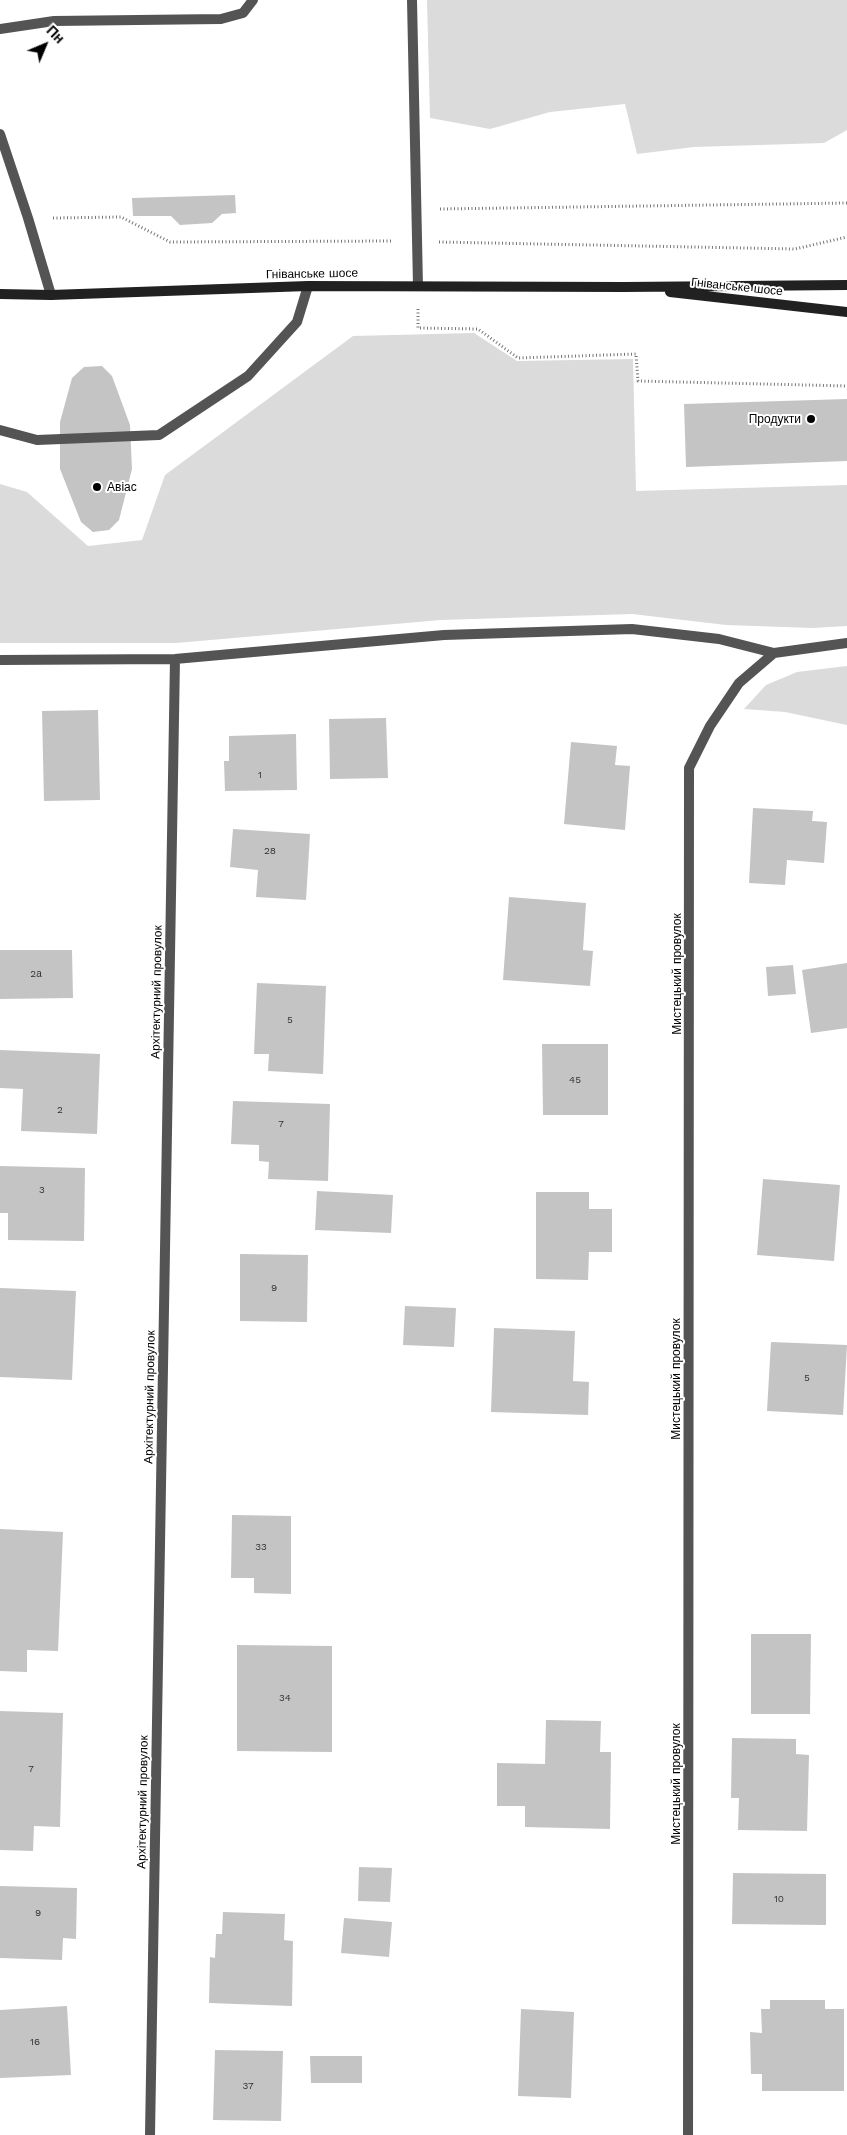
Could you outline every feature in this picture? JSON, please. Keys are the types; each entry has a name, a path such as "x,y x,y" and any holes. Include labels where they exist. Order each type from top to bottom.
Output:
{"main road":[{"name":"Гніванське шосе","path":"0,294 51,295 308,286 624,287 847,285"},
{"name":"Гніванське шосе","path":"624,287 847,312"}],"street":[{"path":"0,29 54,21 221,19 243,13 252,0"},
{"path":"412,0 418,286"},
{"path":"0,134 51,295"},
{"path":"0,430 37,440 159,435 248,376 297,322 308,286"},
{"path":"0,660 176,659 444,635 632,629 719,639 774,654 847,643"},
{"name":"Мистецький провулок","path":"688,2135 690,768 710,726 739,683 774,654"},
{"name":"Архітектурний провулок","path":"150,2135 176,659"}],"path":[{"path":"416,210 847,203"},
{"path":"418,286 418,328 478,329 518,358 636,354 638,381 847,386"}],"shaded area":[{"path":"427,0 847,0 847,130 824,143 694,147 637,154 625,104 550,112 490,129 430,118"},
{"path":"474,333 517,361 633,359 636,491 847,485 847,626 813,628 726,625 632,614 441,620 176,643 0,643 0,484 27,492 88,546 142,540 165,475 353,336"},
{"path":"847,666 847,725 785,712 744,709 766,685 797,672"}],"building":[{"path":"235,195 236,213 222,214 212,223 180,225 171,216 133,216 132,198"},
{"path":"102,366 112,376 130,425 132,469 119,520 109,530 93,532 81,522 60,469 60,422 72,378 84,367"},
{"path":"847,399 847,461 686,467 684,404"},
{"path":"98,710 100,800 44,801 42,711"},
{"path":"386,718 388,778 330,779 329,719"},
{"path":"296,734 297,790 225,791 224,761 229,761 229,736"},
{"path":"571,742 617,746 615,765 630,766 625,830 564,824"},
{"path":"753,808 813,811 812,821 827,822 824,863 787,860 785,885 749,883"},
{"path":"233,829 310,834 306,900 256,897 258,870 230,867"},
{"path":"509,897 586,903 583,950 593,951 590,986 503,980"},
{"path":"0,950 72,950 73,998 0,999"},
{"path":"847,963 847,1028 811,1033 802,970"},
{"path":"793,965 796,994 768,996 766,967"},
{"path":"257,983 326,986 323,1074 268,1071 269,1054 254,1054"},
{"path":"542,1044 608,1044 608,1115 543,1115"},
{"path":"0,1050 100,1054 97,1134 21,1131 23,1089 0,1088"},
{"path":"233,1101 330,1104 328,1181 268,1179 269,1162 259,1161 259,1145 231,1144"},
{"path":"0,1166 85,1168 84,1241 8,1240 8,1213 0,1213"},
{"path":"763,1179 840,1185 834,1261 757,1255"},
{"path":"317,1191 393,1195 391,1233 315,1230"},
{"path":"536,1192 589,1192 589,1209 612,1209 612,1252 589,1252 588,1280 536,1279"},
{"path":"240,1254 308,1255 307,1322 240,1321"},
{"path":"0,1288 76,1291 72,1380 0,1377"},
{"path":"405,1306 456,1308 454,1347 403,1345"},
{"path":"494,1328 575,1331 573,1381 589,1382 588,1415 491,1412"},
{"path":"771,1342 847,1345 843,1415 767,1411"},
{"path":"232,1515 291,1516 291,1594 254,1593 254,1578 231,1578"},
{"path":"0,1529 63,1532 58,1651 27,1650 27,1672 0,1671"},
{"path":"751,1634 811,1634 810,1714 751,1714"},
{"path":"237,1645 332,1646 332,1752 237,1751"},
{"path":"0,1711 63,1713 60,1827 34,1826 33,1851 0,1850"},
{"path":"546,1720 601,1721 600,1752 611,1752 610,1829 525,1827 525,1806 497,1806 497,1763 545,1764"},
{"path":"732,1738 796,1739 796,1754 809,1755 807,1831 738,1830 739,1798 731,1798"},
{"path":"359,1867 392,1868 390,1902 358,1901"},
{"path":"733,1873 826,1874 826,1925 732,1924"},
{"path":"0,1886 77,1888 76,1939 63,1938 62,1960 0,1958"},
{"path":"223,1912 285,1914 284,1940 293,1941 292,2006 209,2003 210,1957 215,1958 216,1934 222,1934"},
{"path":"344,1918 392,1922 389,1957 341,1953"},
{"path":"770,2000 825,2000 825,2009 844,2009 844,2091 762,2091 762,2074 751,2074 750,2032 762,2033 761,2009 770,2009"},
{"path":"67,2006 71,2075 0,2078 0,2010"},
{"path":"521,2009 574,2012 571,2098 518,2096"},
{"path":"215,2050 283,2051 281,2121 213,2120"},
{"path":"310,2056 362,2056 362,2083 311,2083"}],"place":[{"name":"Продукти","path":"811,419"},
{"name":"Авіас","path":"97,487"}]}
